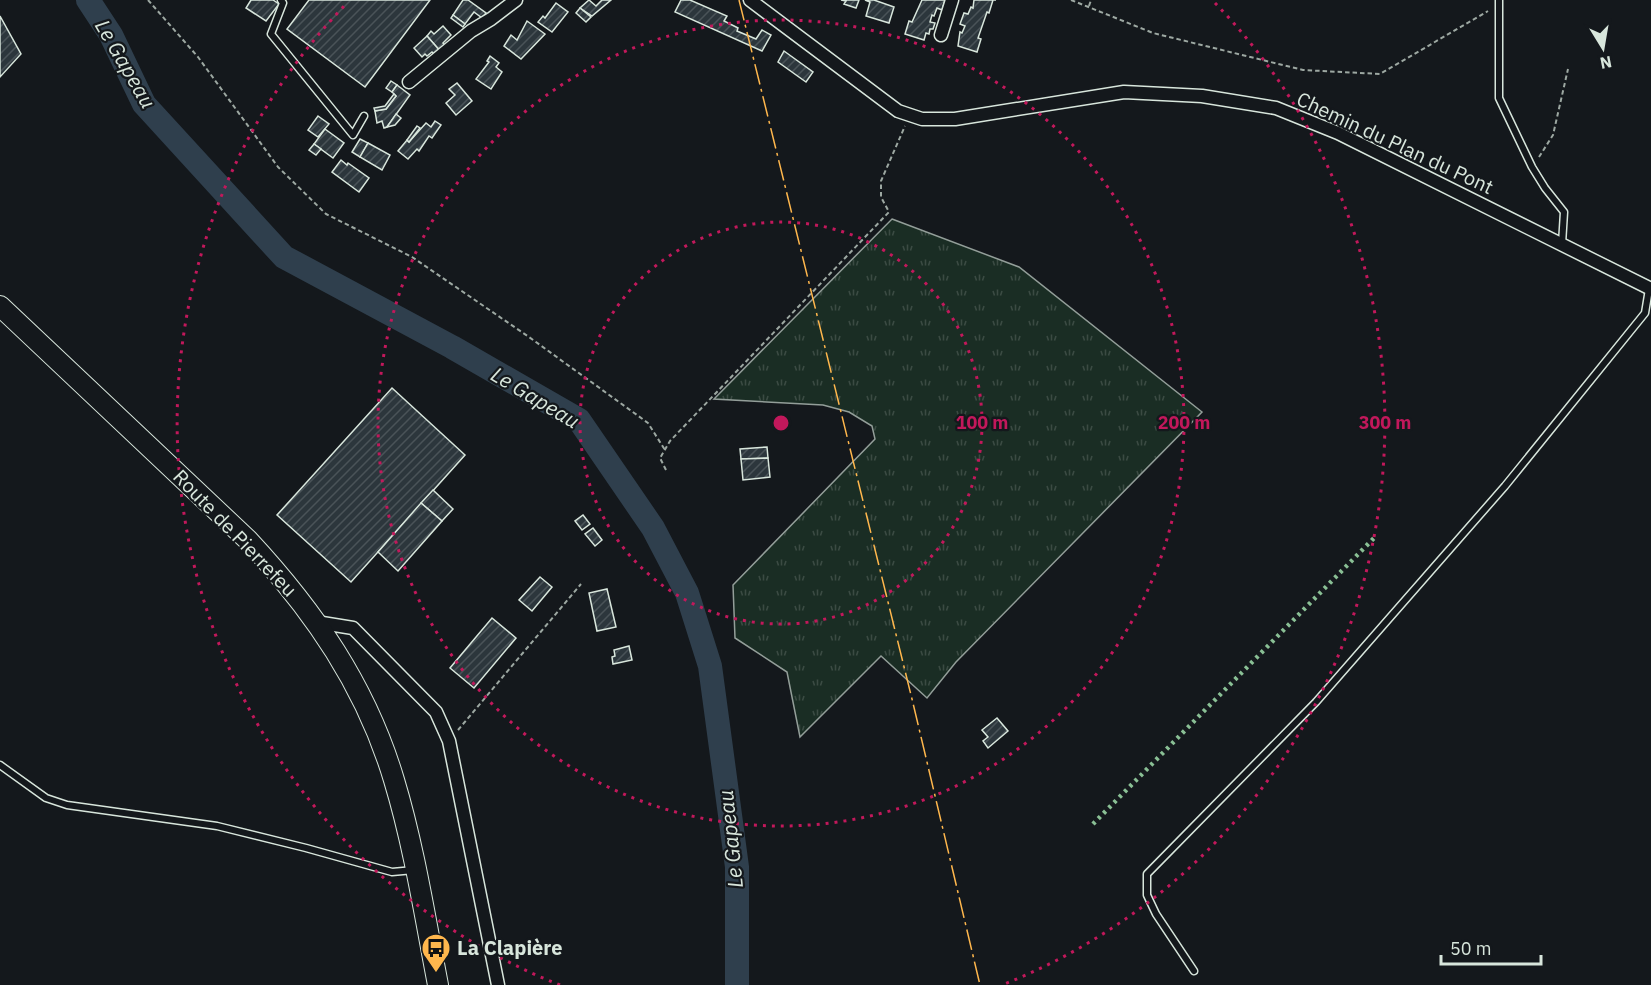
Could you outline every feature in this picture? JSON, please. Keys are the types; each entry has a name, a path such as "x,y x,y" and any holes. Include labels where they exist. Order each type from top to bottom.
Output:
{"main road":[{"name":"Route de Pierrefeu","path":"0,306 248,540 316,622 342,662 377,734 394,779 438,985"}],"street":[{"path":"409,82 471,31 516,0"},
{"name":"Chemin du Plan du Pont","path":"750,0 898,111 909,115 922,119 955,119 1124,92 1202,96 1276,108 1338,133 1650,289"},
{"path":"941,35 952,0"},
{"path":"316,622 353,628 436,712 449,741 498,985"}],"lane":[{"path":"281,0 283,3 271,34 354,135 364,116"},
{"path":"1499,0 1499,98 1532,167 1564,212 1562,244"},
{"path":"1194,971 1156,914 1147,896 1147,874 1316,702 1505,486 1646,313 1650,289"},
{"path":"0,765 46,798 67,805 217,826 392,872 415,870"}],"path":[{"path":"148,0 198,57 278,167 326,214 412,257 519,330 648,423 665,450"},
{"path":"1071,0 1153,33 1303,70 1380,74 1488,11"},
{"path":"1089,6 1092,0"},
{"path":"1532,167 1553,135 1568,69"},
{"path":"666,470 660,459 670,441 889,212 881,197 881,181 909,115"},
{"path":"449,741 581,584"}],"green space":[{"path":"892,219 1019,267 1202,412 956,662 927,698 881,656 800,737 787,672 735,638 733,585 875,439 872,426 849,412 823,405 714,399"}],"building":[{"path":"251,0 273,0 279,4 266,21 246,8"},
{"path":"309,0 430,0 365,87 287,29"},
{"path":"463,0 468,0 486,13 482,18 474,12 465,24 453,15"},
{"path":"589,0 596,6 602,0 611,0 592,16 580,8"},
{"path":"681,0 690,0 727,16 724,21 738,28 737,31 756,39 762,30 771,35 762,51 675,12"},
{"path":"841,0 859,0 856,8 844,4 846,1"},
{"path":"865,0 874,0 894,7 889,23 866,16 870,2"},
{"path":"922,0 945,0 942,10 937,8 934,16 932,15 930,22 935,23 929,34 926,33 924,40 905,34 909,21 912,22"},
{"path":"974,0 993,0 978,38 981,39 977,52 958,46 960,32 962,33 965,26 960,24 964,13 968,14 971,7 973,8"},
{"path":"556,3 568,12 552,32 538,22 543,16 545,18"},
{"path":"580,8 591,17 586,22 576,13"},
{"path":"453,15 465,24 463,27 451,18"},
{"path":"0,16 21,54 0,77"},
{"path":"527,21 545,34 521,59 504,46 511,35 517,40"},
{"path":"443,26 451,35 443,43 446,47 441,52 427,36 431,31 434,34"},
{"path":"427,36 441,52 436,56 432,52 422,57 414,48"},
{"path":"784,51 813,72 806,82 778,62"},
{"path":"490,56 499,63 496,67 502,72 491,89 476,79 489,62 487,61"},
{"path":"391,81 397,85 392,92 386,88"},
{"path":"457,83 472,101 456,115 446,103 455,95 449,89"},
{"path":"397,85 410,95 384,128 382,121 377,123 375,111 386,109 396,96 392,92"},
{"path":"394,94 396,96 386,109 375,111 374,108 385,106"},
{"path":"396,114 401,118 395,125 387,127"},
{"path":"318,116 329,124 318,137 308,130"},
{"path":"435,121 441,125 432,138 429,136 419,151 417,149 408,159 398,151 426,123 431,127"},
{"path":"417,126 420,128 409,142 407,140"},
{"path":"325,129 344,143 333,158 314,144"},
{"path":"360,139 368,143 360,157 352,152"},
{"path":"368,143 390,155 382,170 360,157"},
{"path":"314,144 321,149 316,155 309,150"},
{"path":"341,160 369,178 359,192 332,172"},
{"path":"392,388 465,455 351,582 277,515"},
{"path":"767,447 768,458 741,459 740,449"},
{"path":"768,458 770,477 743,480 741,459"},
{"path":"433,490 453,509 442,521 421,503"},
{"path":"421,503 442,521 398,571 378,552"},
{"path":"583,515 590,524 582,530 575,521"},
{"path":"593,528 602,540 595,546 585,534"},
{"path":"540,577 552,587 532,611 519,600"},
{"path":"607,589 616,627 597,631 589,593"},
{"path":"492,618 516,638 474,688 450,668"},
{"path":"629,646 632,660 613,664 614,650"},
{"path":"997,718 1008,731 988,748 983,741 988,737 982,730"}],"waterway":[{"name":"Le Gapeau","path":"88,0 111,35 144,104 284,257 452,347 579,420 653,528 687,593 710,666 737,867 737,985"}],"hedge":[{"path":"1093,824 1374,538"}],"power":[{"path":"739,0 912,699 980,985"}],"place":[{"name":"La Clapière","path":"436,974"}]}
